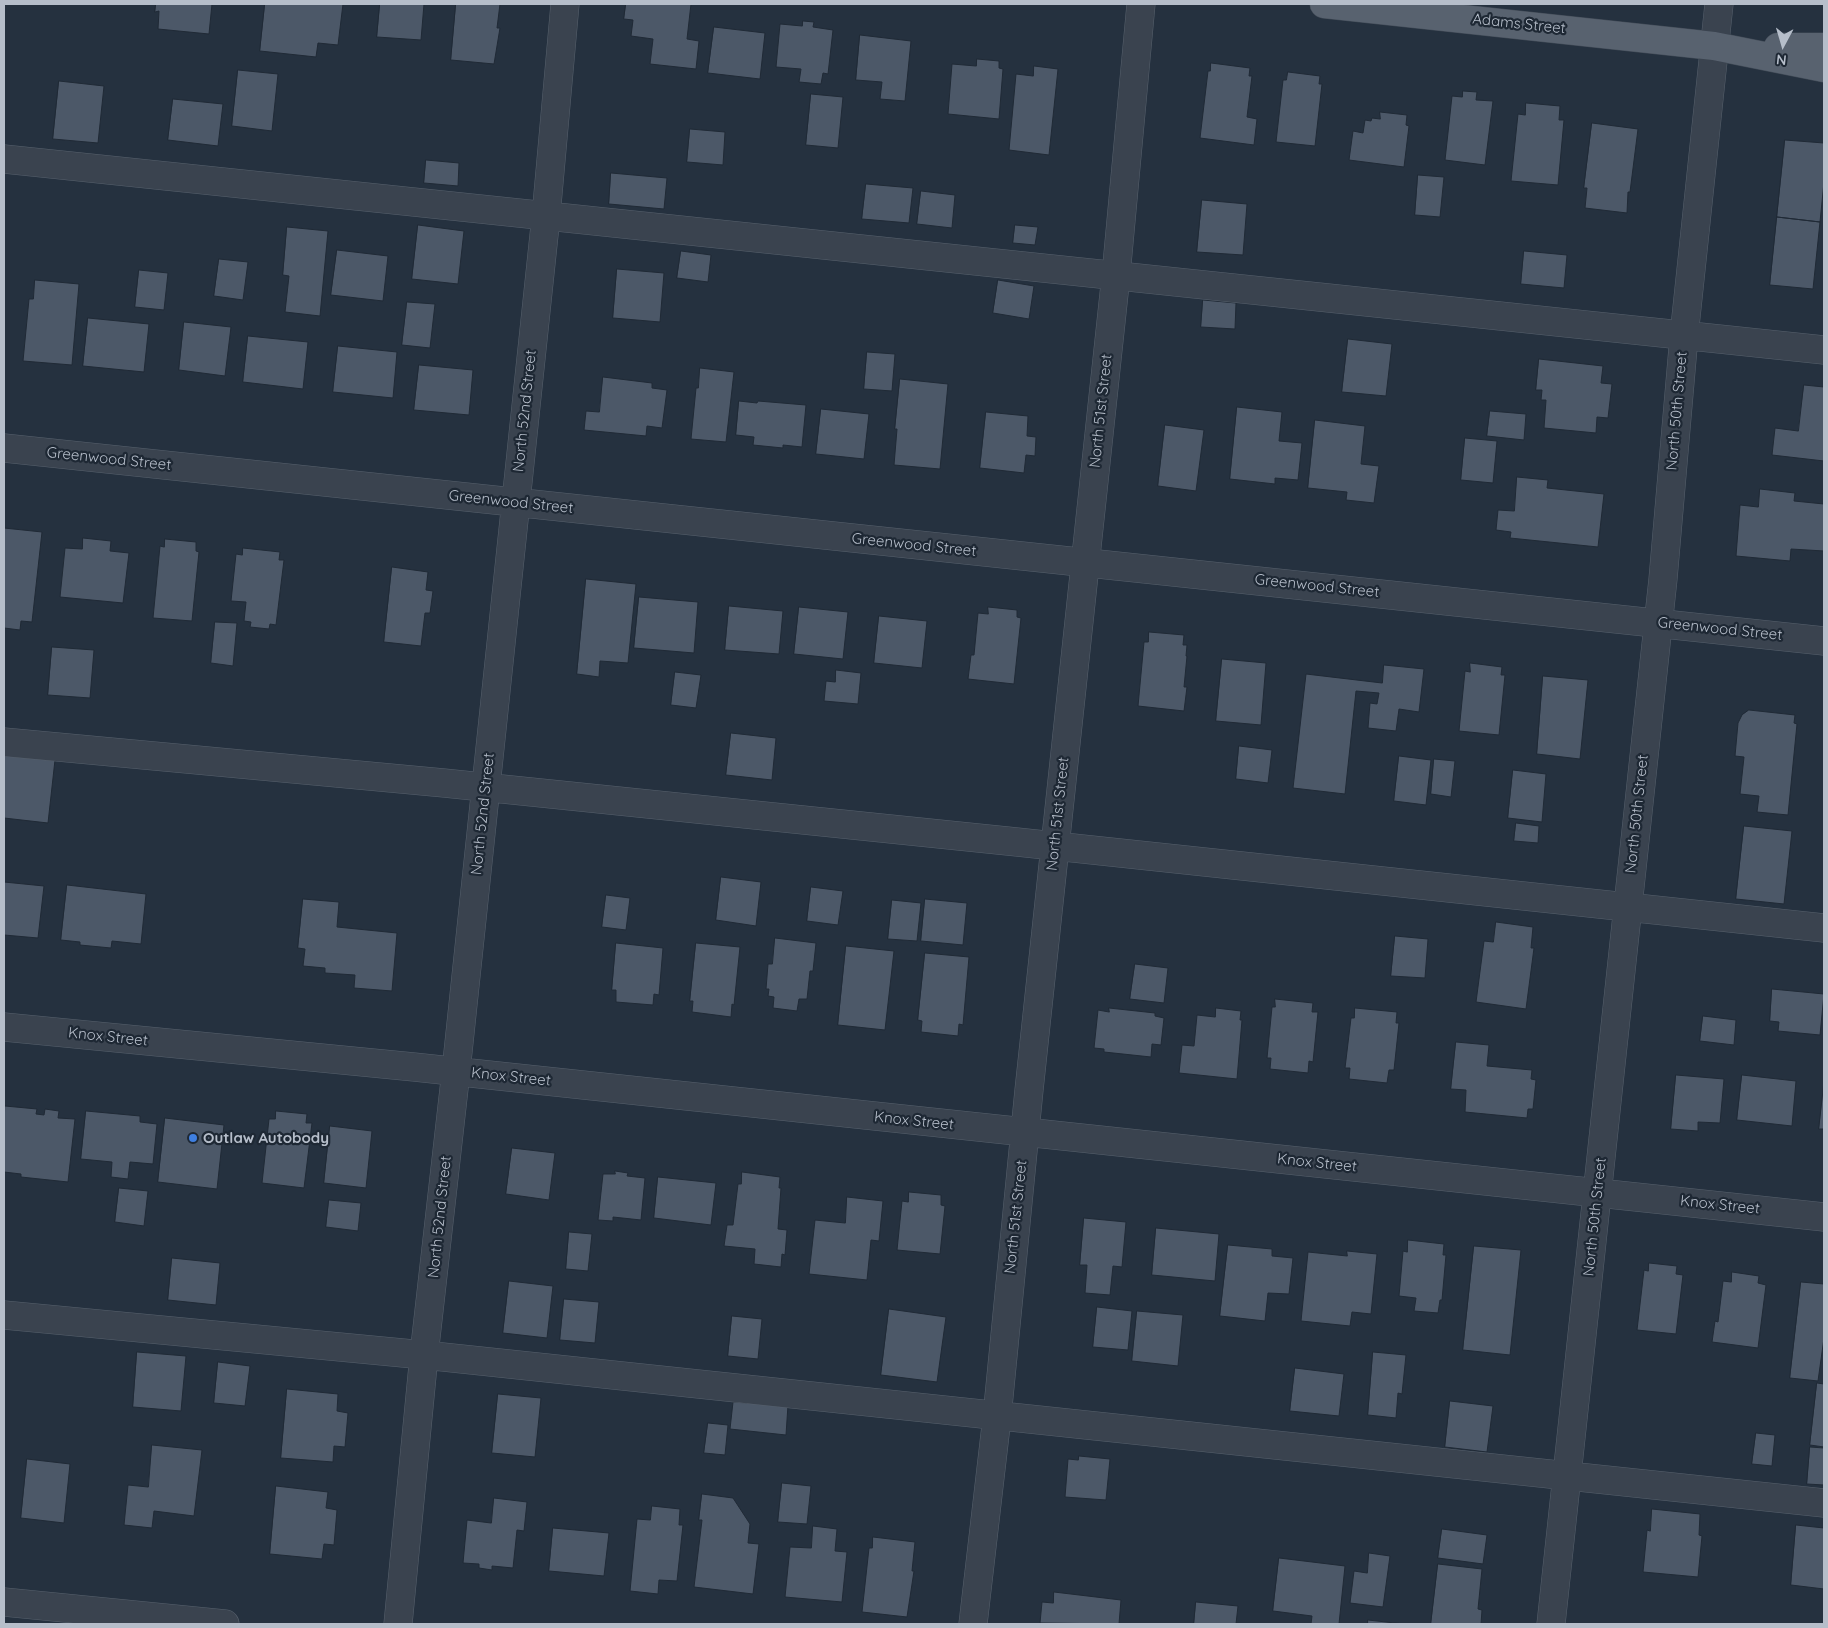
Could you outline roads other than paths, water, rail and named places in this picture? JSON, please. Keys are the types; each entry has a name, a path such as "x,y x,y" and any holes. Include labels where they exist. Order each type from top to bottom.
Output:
{"main road":[{"name":"Adams Street","path":"1324,4 1429,9 1714,46 1824,68"},
{"name":"Adams Street","path":"1714,46 1824,47"}],"street":[{"name":"North 52nd Street","path":"398,1624 424,1355 456,1071 546,216 565,4"},
{"name":"North 51st Street","path":"973,1624 997,1416 1025,1133 1116,275 1141,4"},
{"name":"North 50th Street","path":"1551,1624 1658,622 1684,336 1719,4"},
{"path":"4,159 1824,350"},
{"name":"Greenwood Street","path":"4,448 1824,641"},
{"path":"4,742 486,788 1055,846 1824,928"},
{"name":"Knox Street","path":"4,1027 456,1071 1824,1217"},
{"path":"4,1315 424,1355 1824,1503"},
{"path":"4,1602 225,1624"}],"place":[{"name":"Outlaw Autobody","path":"193,1138"}]}
